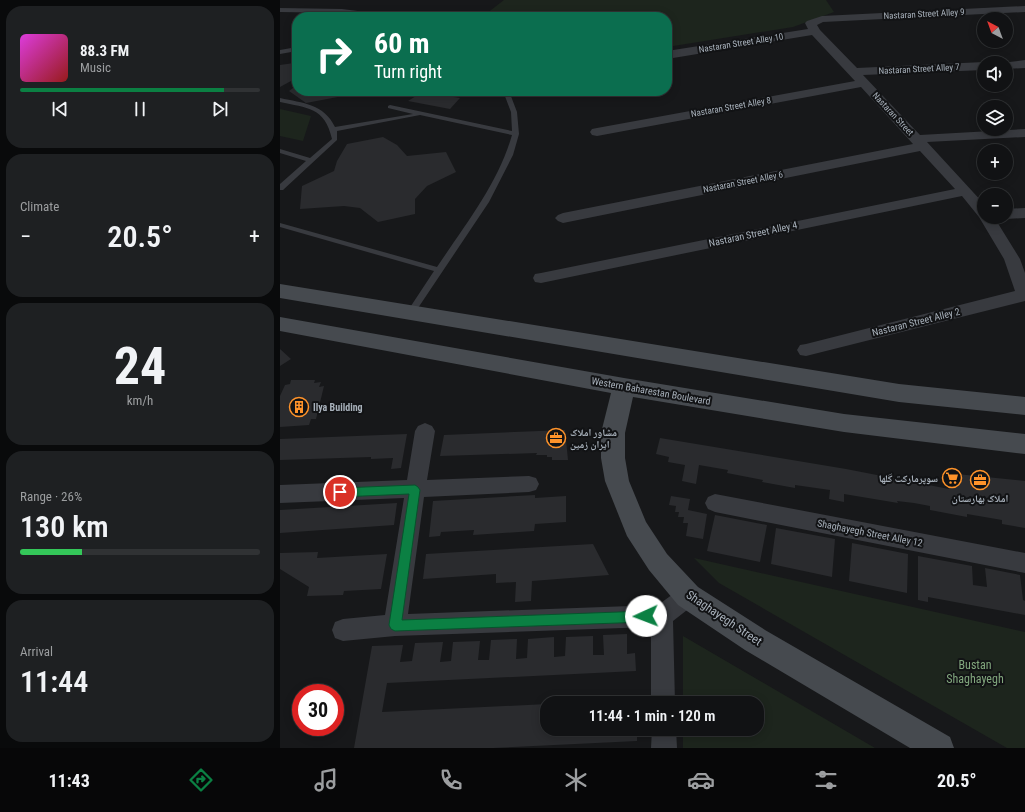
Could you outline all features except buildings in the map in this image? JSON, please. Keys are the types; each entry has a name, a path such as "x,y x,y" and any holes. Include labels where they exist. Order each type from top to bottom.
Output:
{"street":[{"name":"Nastaran Street Alley 9","path":"815,31 810,23 822,19 1025,9"},
{"name":"Nastaran Street Alley 10","path":"672,54 815,31"},
{"name":"Nastaran Street","path":"815,31 977,206"},
{"path":"1013,65 1025,64"},
{"name":"Nastaran Street Alley 7","path":"854,72 977,66"},
{"name":"Nastaran Street Alley 8","path":"597,132 864,84"},
{"name":"Nastaran Street Alley 6","path":"562,218 920,143 1025,133"},
{"name":"Nastaran Street Alley 4","path":"541,278 965,191"},
{"path":"1013,214 1025,213"},
{"path":"990,224 1012,259 1025,295"},
{"path":"280,291 899,393 1025,406"},
{"name":"Nastaran Street Alley 2","path":"806,350 1025,295"},
{"name":"Western Baharestan Boulevard","path":"280,324 624,387 844,423 1025,444"},
{"name":"Shaghayegh Street","path":"624,387 613,433 613,458 617,481 636,528 658,562 688,596 755,640 939,748"},
{"path":"395,625 425,431"},
{"path":"280,494 415,490 529,484"},
{"name":"Shaghayegh Street Alley 12","path":"715,503 1025,563"},
{"path":"343,630 395,625 662,616 688,596"},
{"path":"662,616 663,696"},
{"path":"664,736 664,748"}],"lane":[{"path":"280,10 295,9 330,12"},
{"path":"280,52 292,50"},
{"path":"411,312 485,202 510,155 516,134 514,112 508,96"},
{"path":"280,100 318,110 327,115 334,129 335,139 280,188"},
{"path":"390,107 516,134"},
{"path":"334,129 422,114"},
{"path":"280,151 310,160"},
{"path":"280,224 439,270"}],"green space":[{"path":"504,0 826,0 834,12 793,27 672,46 672,12 488,12"},
{"path":"280,109 311,116 303,141 280,136"},
{"name":"Bustan Shaghayegh","path":"694,558 1025,632 1025,748 1007,748 719,583"},
{"path":"683,636 875,748 683,748 683,736 764,736 764,696 683,696"}],"place":[{"name":"Ilya Building","path":"299,407"},
{"name":"مشاور املاک ایران زمین","path":"556,438"},
{"name":"سوپرمارکت گلها","path":"952,478"},
{"name":"املاک بهارستان","path":"980,480"}],"route":[{"path":"340,492 415,490 395,625 646,616"}]}
